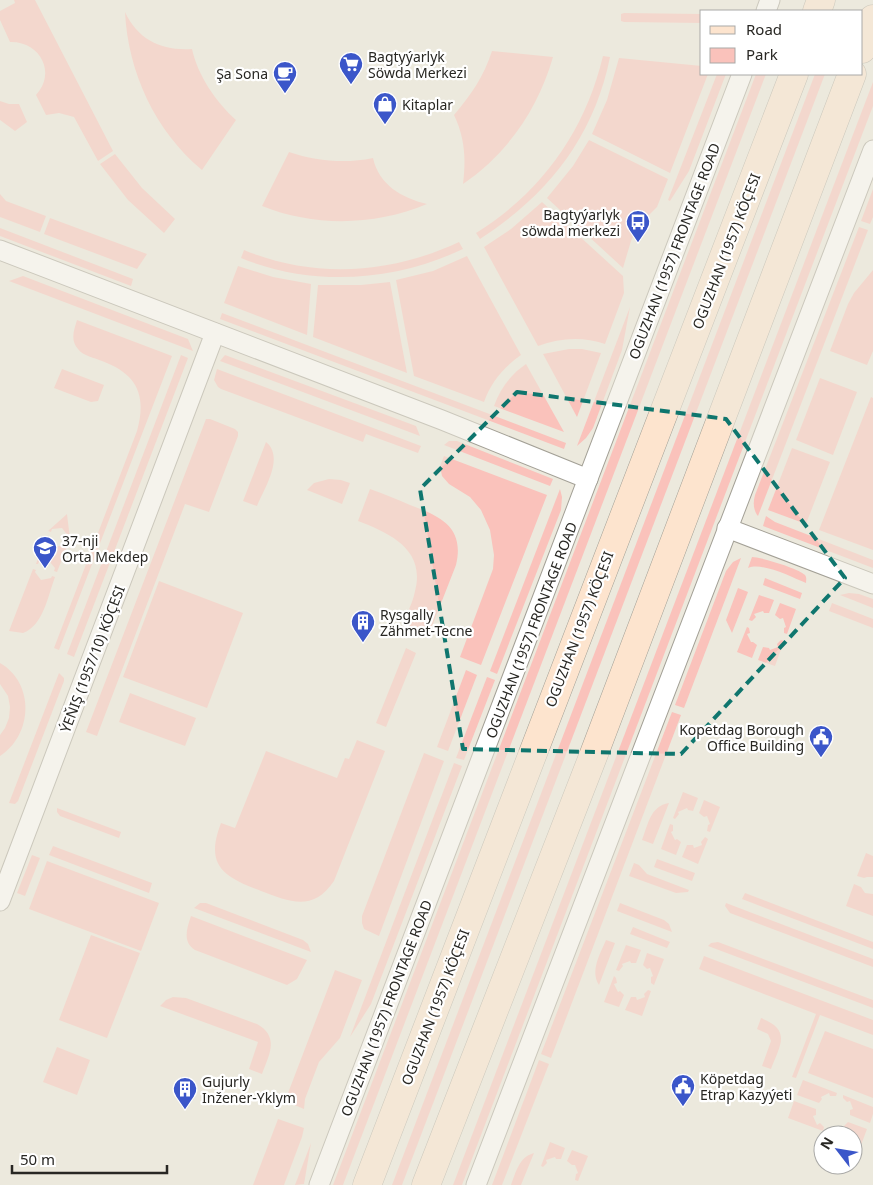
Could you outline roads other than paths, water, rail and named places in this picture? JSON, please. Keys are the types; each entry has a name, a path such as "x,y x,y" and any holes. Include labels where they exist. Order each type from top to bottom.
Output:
{"main road":[{"path":"863,46 873,19"},
{"name":"OGUZHAN (1957) KÖÇESI","path":"367,1185 794,75"},
{"path":"426,1185 592,759 852,75"}],"street":[{"name":"OGUZHAN (1957) FRONTAGE ROAD","path":"319,1185 742,75"},
{"path":"476,1185 873,150"},
{"path":"0,250 588,479"},
{"name":"ÝEŇIŞ (1957/10) KÖÇESI","path":"0,901 215,333"},
{"path":"728,528 873,584"}],"place":[{"name":"Bagtyýarlyk Söwda Merkezi","path":"351,85"},
{"name":"Şa Sona","path":"285,94"},
{"name":"Kitaplar","path":"385,125"},
{"name":"Bagtyýarlyk söwda merkezi","path":"638,243"},
{"name":"37-nji Orta Mekdep","path":"45,569"},
{"name":"Rysgally Zähmet-Tecne","path":"363,643"},
{"name":"Kopetdag Borough Office Building","path":"821,758"},
{"name":"Köpetdag Etrap Kazyýeti","path":"683,1107"},
{"name":"Gujurly Inžener-Yklym","path":"185,1110"}]}
